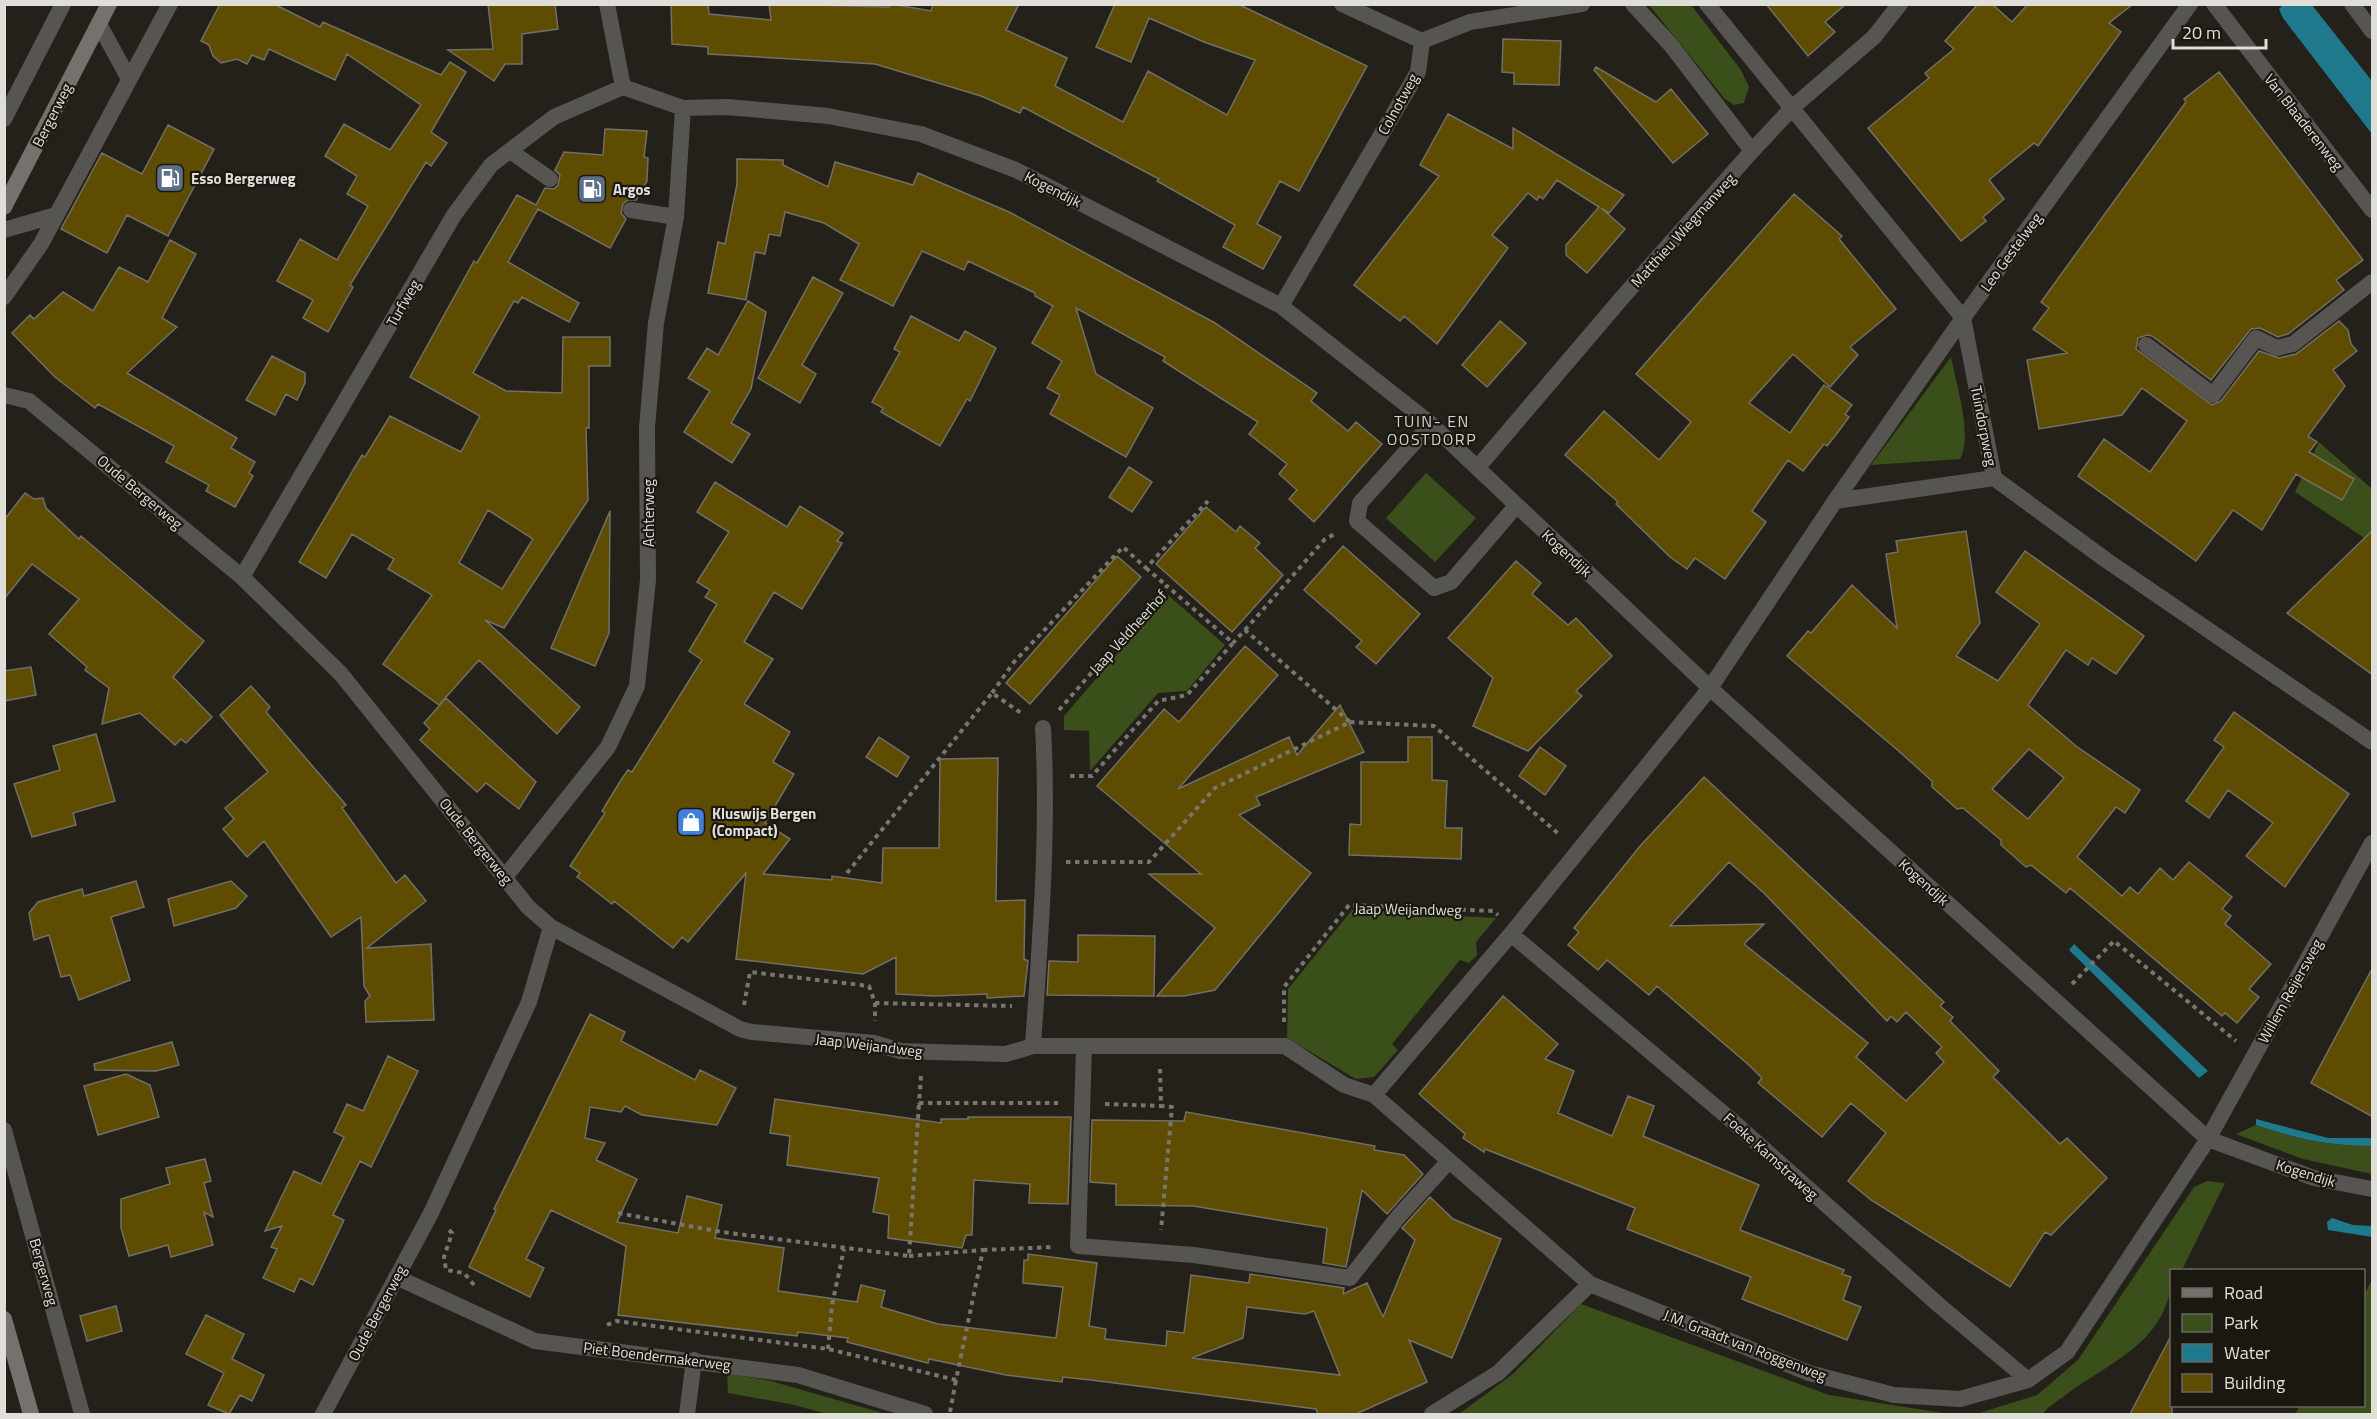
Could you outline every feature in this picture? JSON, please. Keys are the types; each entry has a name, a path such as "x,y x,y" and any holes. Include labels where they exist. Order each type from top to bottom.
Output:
{"main road":[{"name":"Bergerweg","path":"4,207 109,4"},
{"path":"4,1319 32,1414"}],"street":[{"path":"4,119 63,4"},
{"path":"4,297 41,244 170,4"},
{"path":"607,4 623,87"},
{"path":"1342,4 1422,41 1470,22 1582,4"},
{"path":"1633,4 1670,44 1752,151"},
{"name":"Tuindorpweg","path":"1707,4 1963,318 1994,478 2106,560 2373,742"},
{"name":"Matthieu Wiegmanweg","path":"1478,467 1621,299 1752,151 1793,107 1874,36 1900,4"},
{"name":"Leo Gestelweg","path":"1710,688 1835,501 1963,318 2190,4"},
{"name":"Van Blaaderenweg","path":"2214,4 2373,210"},
{"path":"2352,4 2373,31"},
{"path":"99,24 129,80"},
{"name":"Colnotweg","path":"1281,306 1418,72 1422,41"},
{"name":"Kogendijk","path":"623,87 683,108 727,107 828,116 921,134 1016,170 1281,306 1431,424 1710,688 2208,1139 2314,1178 2373,1189"},
{"name":"Turfweg","path":"242,577 454,215 491,165 554,117 623,87"},
{"name":"Achterweg","path":"505,877 608,747 637,686 648,580 648,415 656,323 676,217 683,108"},
{"path":"510,151 550,179"},
{"path":"631,210 676,217"},
{"path":"4,230 56,215"},
{"path":"2146,345 2213,395 2256,338 2277,348 2293,344 2373,282"},
{"name":"Oude Bergerweg","path":"4,395 29,401 242,577 341,674 528,907 551,927 529,1002 431,1213 323,1414"},
{"path":"1431,424 1360,503 1357,521 1434,588 1451,582 1516,506"},
{"path":"1835,501 1994,478"},
{"path":"1285,1047 1344,1085 1374,1095 1513,932 1710,688"},
{"path":"1033,1046 1044,861 1046,775 1043,728"},
{"name":"Willem Reijersweg","path":"2208,1139 2373,843"},
{"name":"Jaap Weijandweg","path":"551,927 740,1029 752,1032 874,1043 900,1051 923,1052 1006,1054 1033,1046 1285,1047"},
{"name":"Foeke Kamstraweg","path":"1513,932 1730,1119 1940,1306 2028,1380"},
{"path":"1084,1046 1078,1246 1159,1252 1350,1278 1398,1217 1449,1161"},
{"name":"J.M. Graadt van Roggenweg","path":"1374,1095 1590,1284 1809,1372 1894,1395 1959,1399 2028,1380 2067,1352 2208,1139"},
{"name":"Bergerweg","path":"4,1130 82,1414"},
{"name":"Piet Boendermakerweg","path":"396,1277 536,1341 798,1375 926,1414"},
{"path":"1432,1414 1497,1373 1590,1284"},
{"path":"687,1414 694,1360"}],"path":[{"path":"1146,568 1208,501"},
{"path":"1046,775 1092,776 1158,701 1187,695 1326,539 1357,521"},
{"path":"847,873 992,693 1014,662 1123,548 1167,586"},
{"name":"Jaap Veldheerhof","path":"1043,728 1167,586 1233,643"},
{"path":"1245,630 1350,722"},
{"path":"992,693 1043,728"},
{"path":"1044,861 1149,862 1215,788 1350,722 1434,726 1577,850"},
{"name":"Jaap Weijandweg","path":"1285,1047 1284,987 1349,906 1493,911 1513,932"},
{"path":"2082,973 2114,941 2254,1055"},
{"path":"740,1029 750,972 869,986 875,1003 874,1043"},
{"path":"875,1003 1036,1006"},
{"path":"1159,1046 1161,1106"},
{"path":"909,1256 923,1052"},
{"path":"919,1103 1172,1107 1159,1252"},
{"path":"431,1213 452,1233 444,1257 446,1270 464,1273 476,1288"},
{"path":"618,1213 722,1232 909,1256 1078,1246"},
{"path":"828,1349 832,1305 844,1249"},
{"path":"949,1414 983,1250"},
{"path":"597,1329 616,1321 828,1349 956,1380"}],"green space":[{"path":"1649,5 1691,5 1741,70 1749,87 1744,103 1734,105 1724,98"},
{"path":"1951,357 1964,423 1964,449 1960,459 1871,465"},
{"path":"2319,442 2372,489 2372,543 2295,492"},
{"path":"1426,473 1476,518 1435,562 1386,518"},
{"path":"1168,595 1225,645 1187,691 1158,693 1090,771 1089,731 1064,730 1064,716"},
{"path":"1352,910 1496,918 1476,942 1477,955 1469,963 1460,960 1392,1044 1398,1050 1374,1077 1356,1079 1287,1038 1288,989"},
{"path":"2256,1125 2313,1141 2372,1146 2372,1174 2303,1159 2236,1134"},
{"path":"2207,1181 2225,1183 2182,1269 2170,1269 2169,1295 2162,1315 2150,1332 2135,1347 2054,1403 2043,1414 1976,1414 2037,1395 2078,1360 2194,1187"},
{"path":"2372,1280 2372,1414 2295,1414 2299,1407 2365,1407 2365,1293"},
{"path":"1581,1304 1829,1395 1949,1414 1459,1414 1513,1374"},
{"path":"727,1373 771,1381 886,1414 828,1414 790,1404 728,1393"}],"water":[{"path":"2284,4 2312,5 2372,81 2372,134 2283,18 2279,9"},
{"path":"2074,944 2208,1071 2199,1078 2069,950"},
{"path":"2256,1119 2328,1138 2372,1138 2372,1146 2341,1145 2300,1138 2256,1125"},
{"path":"2332,1218 2353,1225 2372,1226 2372,1237 2328,1230 2327,1222"}],"building":[{"path":"220,4 274,4 320,27 323,22 441,75 450,62 466,72 431,132 447,143 431,166 426,162 350,285 353,287 328,332 303,318 313,300 277,281 300,239 337,260 368,206 347,194 357,176 325,156 344,124 390,150 421,105 347,54 335,80 269,49 264,60 252,55 247,64 237,59 221,63 213,56 209,45 201,41"},
{"path":"488,4 555,4 558,29 522,34 522,64 505,64 494,81 448,50 493,49"},
{"path":"671,4 708,4 709,14 771,20 769,4 889,7 891,4 931,11 933,4 1019,4 1006,30 1067,58 1055,86 1123,122 1148,71 1227,115 1255,60 1204,42 1149,18 1131,62 1096,47 1115,4 1238,4 1367,66 1299,191 1280,181 1257,224 1281,237 1263,269 1223,247 1235,225 1157,181 1159,179 1023,107 1020,113 981,96 875,64 708,54 708,47 672,44"},
{"path":"1766,4 1846,4 1825,22 1835,32 1808,56"},
{"path":"1978,4 1992,4 2012,22 2028,4 2133,4 2109,23 2121,32 2038,146 2034,143 1989,180 2004,199 1983,217 1986,221 1961,241 1868,128 1929,78 1925,73 1954,49 1945,41"},
{"path":"1503,39 1561,41 1559,85 1514,84 1514,73 1502,72"},
{"path":"1596,67 1656,102 1671,89 1708,134 1673,163 1594,70"},
{"path":"2219,72 2363,260 2336,280 2344,290 2288,334 2278,337 2260,328 2251,329 2211,380 2152,336 2138,338 2136,349 2212,405 2221,401 2259,351 2279,358 2296,354 2339,321 2348,330 2351,344 2357,351 2333,370 2345,386 2308,436 2317,442 2309,452 2354,479 2342,500 2296,474 2262,530 2233,510 2196,561 2078,476 2104,439 2150,472 2187,421 2142,388 2122,415 2039,429 2027,360 2067,353 2033,329 2049,308 2041,302 2186,102 2184,99"},
{"path":"1448,114 1513,149 1513,128 1624,195 1609,213 1601,208 1625,229 1587,273 1566,255 1566,245 1599,207 1557,180 1543,199 1539,196 1537,200 1528,193 1492,235 1508,248 1437,344 1404,316 1400,321 1354,285 1439,176 1420,165"},
{"path":"168,125 214,149 168,236 127,215 107,253 61,229 102,153 142,174"},
{"path":"605,129 647,131 644,157 648,158 647,181 636,200 628,200 623,204 621,213 626,219 610,248 538,209 508,262 579,303 569,322 522,297 518,303 514,301 473,373 506,391 562,393 563,337 610,337 610,366 589,366 589,428 586,428 588,500 504,628 485,620 580,707 557,734 479,660 439,705 383,664 432,595 388,569 394,559 352,534 326,578 299,562 362,455 365,457 390,416 461,452 480,416 410,377 474,261 477,263 517,195 536,205 545,188 554,189 558,185 560,175 555,170 564,152 603,155","holes":["488,510 533,539 502,589 459,563"]},
{"path":"737,159 783,160 783,165 828,187 835,162 913,185 918,173 1009,212 1215,323 1317,393 1311,401 1348,431 1356,422 1382,444 1314,522 1289,499 1297,490 1279,474 1287,464 1249,434 1258,422 1163,361 1165,357 1076,308 1096,374 1153,408 1126,457 1050,414 1060,395 1047,388 1062,361 1032,343 1053,306 1035,296 1035,293 968,261 964,270 922,251 893,306 840,280 859,244 824,223 785,212 780,236 769,234 765,254 755,252 746,300 708,293 718,242 725,244 737,184"},
{"path":"1794,194 1842,236 1839,239 1896,309 1850,347 1858,355 1830,387 1793,354 1749,403 1790,433 1824,385 1852,405 1845,414 1849,417 1838,432 1827,446 1824,444 1803,471 1788,460 1752,511 1766,522 1725,579 1695,558 1687,569 1670,557 1616,504 1618,502 1565,455 1604,411 1659,460 1691,422 1636,374"},
{"path":"170,240 196,254 162,318 177,327 127,373 237,438 231,448 255,462 249,473 253,476 235,507 206,491 209,485 166,462 174,446 98,404 95,408 55,377 12,333 30,315 34,319 63,292 93,311 119,267 148,282"},
{"path":"813,277 843,293 802,365 816,374 800,403 758,378"},
{"path":"748,301 766,312 751,389 731,423 750,434 732,463 684,432 710,391 688,378 707,348 718,355"},
{"path":"911,316 959,341 965,331 996,348 970,401 967,399 940,446 881,412 883,408 872,402 900,352 894,349"},
{"path":"1500,321 1526,343 1487,387 1462,365"},
{"path":"272,356 305,373 305,383 297,400 286,394 275,415 246,400"},
{"path":"1129,467 1152,482 1132,512 1109,497"},
{"path":"715,482 787,527 800,506 843,533 837,541 842,543 802,609 774,592 744,642 773,659 744,704 790,732 773,762 794,774 765,823 790,839 763,874 832,880 832,876 882,883 883,848 939,848 940,759 998,758 996,901 1025,900 1024,959 1028,961 1024,996 987,998 987,994 935,996 896,994 896,957 863,974 736,959 746,873 688,942 682,937 673,948 614,901 612,904 577,877 580,873 570,866 605,813 602,811 621,780 628,770 632,772 702,660 689,651 717,604 705,597 710,590 697,582 729,532 697,512"},
{"path":"25,493 34,499 43,498 46,508 79,539 81,536 204,641 173,677 212,717 186,743 181,739 175,745 140,713 102,724 109,688 85,670 87,667 49,634 79,599 32,564 4,599 4,520"},
{"path":"1206,507 1236,532 1240,526 1260,543 1255,548 1283,575 1232,632 1156,564"},
{"path":"610,511 609,633 595,666 551,648"},
{"path":"2373,530 2373,675 2287,613"},
{"path":"1966,531 1980,623 1956,656 1998,681 2040,624 1996,592 2025,551 2144,636 2116,674 2092,658 2088,665 2066,650 2028,705 2076,746 2140,790 2125,813 2116,807 2077,857 2122,896 2130,887 2138,894 2160,868 2173,880 2189,862 2232,897 2222,909 2231,916 2225,924 2271,964 2249,989 2259,997 2237,1023 2225,1013 2222,1016 2070,888 2066,893 2031,865 2026,867 2001,845 2001,840 1963,808 1957,809 1932,787 1932,781 1901,753 1787,656 1808,631 1811,633 1852,585 1897,628 1886,554 1898,552 1896,541","holes":["2029,749 2064,778 2028,819 1992,789"]},
{"path":"1343,546 1420,614 1376,664 1356,647 1362,641 1304,590"},
{"path":"1117,556 1141,577 1030,704 1006,683"},
{"path":"1516,561 1541,583 1532,594 1568,625 1576,618 1612,656 1576,691 1582,696 1528,751 1473,726 1493,678 1448,638"},
{"path":"1245,646 1278,675 1178,789 1289,737 1297,755 1340,705 1364,752 1256,797 1260,805 1239,815 1311,873 1215,990 1184,996 1157,996 1215,928 1149,874 1201,874 1097,786 1164,709 1179,722"},
{"path":"31,667 36,695 4,701 4,671"},
{"path":"251,686 270,707 266,712 346,805 342,808 396,883 405,875 426,901 367,948 431,944 434,1020 366,1022 365,1001 370,996 364,986 361,917 331,937 264,841 247,857 223,829 234,819 225,808 268,772 220,715"},
{"path":"446,698 536,782 519,809 486,783 477,792 420,740 430,729 424,723"},
{"path":"2234,712 2349,794 2285,887 2246,856 2273,823 2228,790 2209,818 2186,801 2224,747 2214,740"},
{"path":"96,734 115,801 73,813 76,825 32,837 14,784 60,770 53,746"},
{"path":"879,737 909,757 897,777 866,757"},
{"path":"1408,737 1432,737 1432,780 1447,781 1445,828 1462,828 1461,859 1349,855 1350,824 1361,825 1361,762 1408,762"},
{"path":"1540,747 1566,766 1545,795 1519,776"},
{"path":"1704,777 1944,1002 1940,1006 1953,1017 1950,1021 1999,1071 1993,1077 2060,1144 2067,1138 2107,1178 2051,1235 2045,1232 2010,1287 1871,1200 1848,1181 1886,1133 1851,1103 1822,1137 1758,1083 1762,1078 1750,1066 1657,986 1649,995 1607,960 1598,970 1568,945 1579,932 1574,928 1641,845","holes":["1729,862 1765,894 1887,1021 1891,1016 1897,1022 1906,1012 1942,1047 1936,1053 1944,1062 1906,1101 1856,1057 1868,1043 1744,944 1764,924 1670,926"]},
{"path":"136,881 144,907 111,917 130,980 79,1000 70,975 61,977 49,935 34,940 29,913 38,902 82,889 84,896"},
{"path":"231,881 247,896 236,908 174,926 168,899"},
{"path":"1078,935 1155,936 1154,996 1047,995 1049,961 1078,962"},
{"path":"2373,967 2373,1117 2311,1083"},
{"path":"1503,996 1558,1044 1545,1059 1574,1071 1558,1113 1612,1136 1628,1096 1654,1106 1643,1136 1759,1185 1740,1230 1844,1270 1842,1274 1851,1277 1843,1300 1861,1307 1847,1340 1742,1299 1751,1277 1627,1229 1635,1208 1485,1149 1484,1152 1463,1138 1465,1134 1419,1094"},
{"path":"590,1014 625,1032 621,1041 695,1080 700,1070 736,1088 717,1125 642,1115 625,1106 621,1112 590,1107 585,1138 605,1143 596,1160 637,1179 617,1222 678,1233 687,1196 722,1205 715,1238 784,1248 778,1291 857,1302 861,1285 885,1291 881,1307 938,1324 1056,1338 1063,1287 1023,1283 1024,1260 1028,1260 1028,1254 1097,1263 1089,1326 1106,1329 1105,1339 1166,1346 1167,1331 1184,1333 1191,1275 1249,1283 1250,1274 1344,1288 1343,1294 1367,1283 1383,1317 1415,1240 1402,1228 1430,1197 1453,1219 1501,1239 1452,1358 1409,1340 1427,1382 1356,1414 1318,1414 1316,1409 1091,1380 1063,1377 1062,1382 1006,1375 929,1359 928,1363 847,1342 848,1338 798,1332 797,1336 618,1315 626,1246 551,1210 526,1259 544,1268 530,1297 469,1267 496,1210 494,1209","holes":["1247,1307 1305,1314 1314,1311 1340,1375 1192,1358 1243,1338"]},
{"path":"172,1042 179,1065 156,1071 95,1070 94,1064"},
{"path":"388,1056 418,1071 371,1167 360,1161 333,1215 344,1220 313,1285 300,1278 294,1292 263,1278 277,1249 271,1247 282,1226 265,1231 294,1171 321,1184 344,1137 334,1132 347,1104 363,1111"},
{"path":"126,1074 150,1085 159,1117 98,1135 84,1086"},
{"path":"775,1099 941,1123 941,1119 968,1119 968,1117 1071,1117 1068,1204 1029,1203 1030,1184 974,1180 972,1235 966,1235 962,1248 888,1238 889,1215 873,1212 879,1178 787,1165 790,1136 770,1133"},
{"path":"1186,1112 1375,1146 1374,1150 1404,1155 1423,1174 1387,1214 1362,1190 1346,1267 1323,1263 1327,1228 1193,1206 1116,1205 1116,1184 1090,1182 1092,1120 1184,1121"},
{"path":"205,1159 211,1181 204,1183 213,1217 204,1212 213,1245 171,1257 168,1245 129,1256 121,1228 121,1199 170,1184 166,1168"},
{"path":"116,1306 122,1331 87,1341 80,1316"},
{"path":"206,1315 244,1334 232,1359 264,1375 252,1401 240,1395 229,1414 208,1405 224,1373 186,1354"},
{"path":"2170,1338 2170,1407 2172,1407 2172,1414 2130,1414"}],"place":[{"name":"Esso Bergerweg","path":"170,178"},
{"name":"Argos","path":"592,189"},
{"name":"Kluswijs Bergen (Compact)","path":"691,822"}],"district":[{"name":"TUIN- EN OOSTDORP","path":"1432,430"}]}
